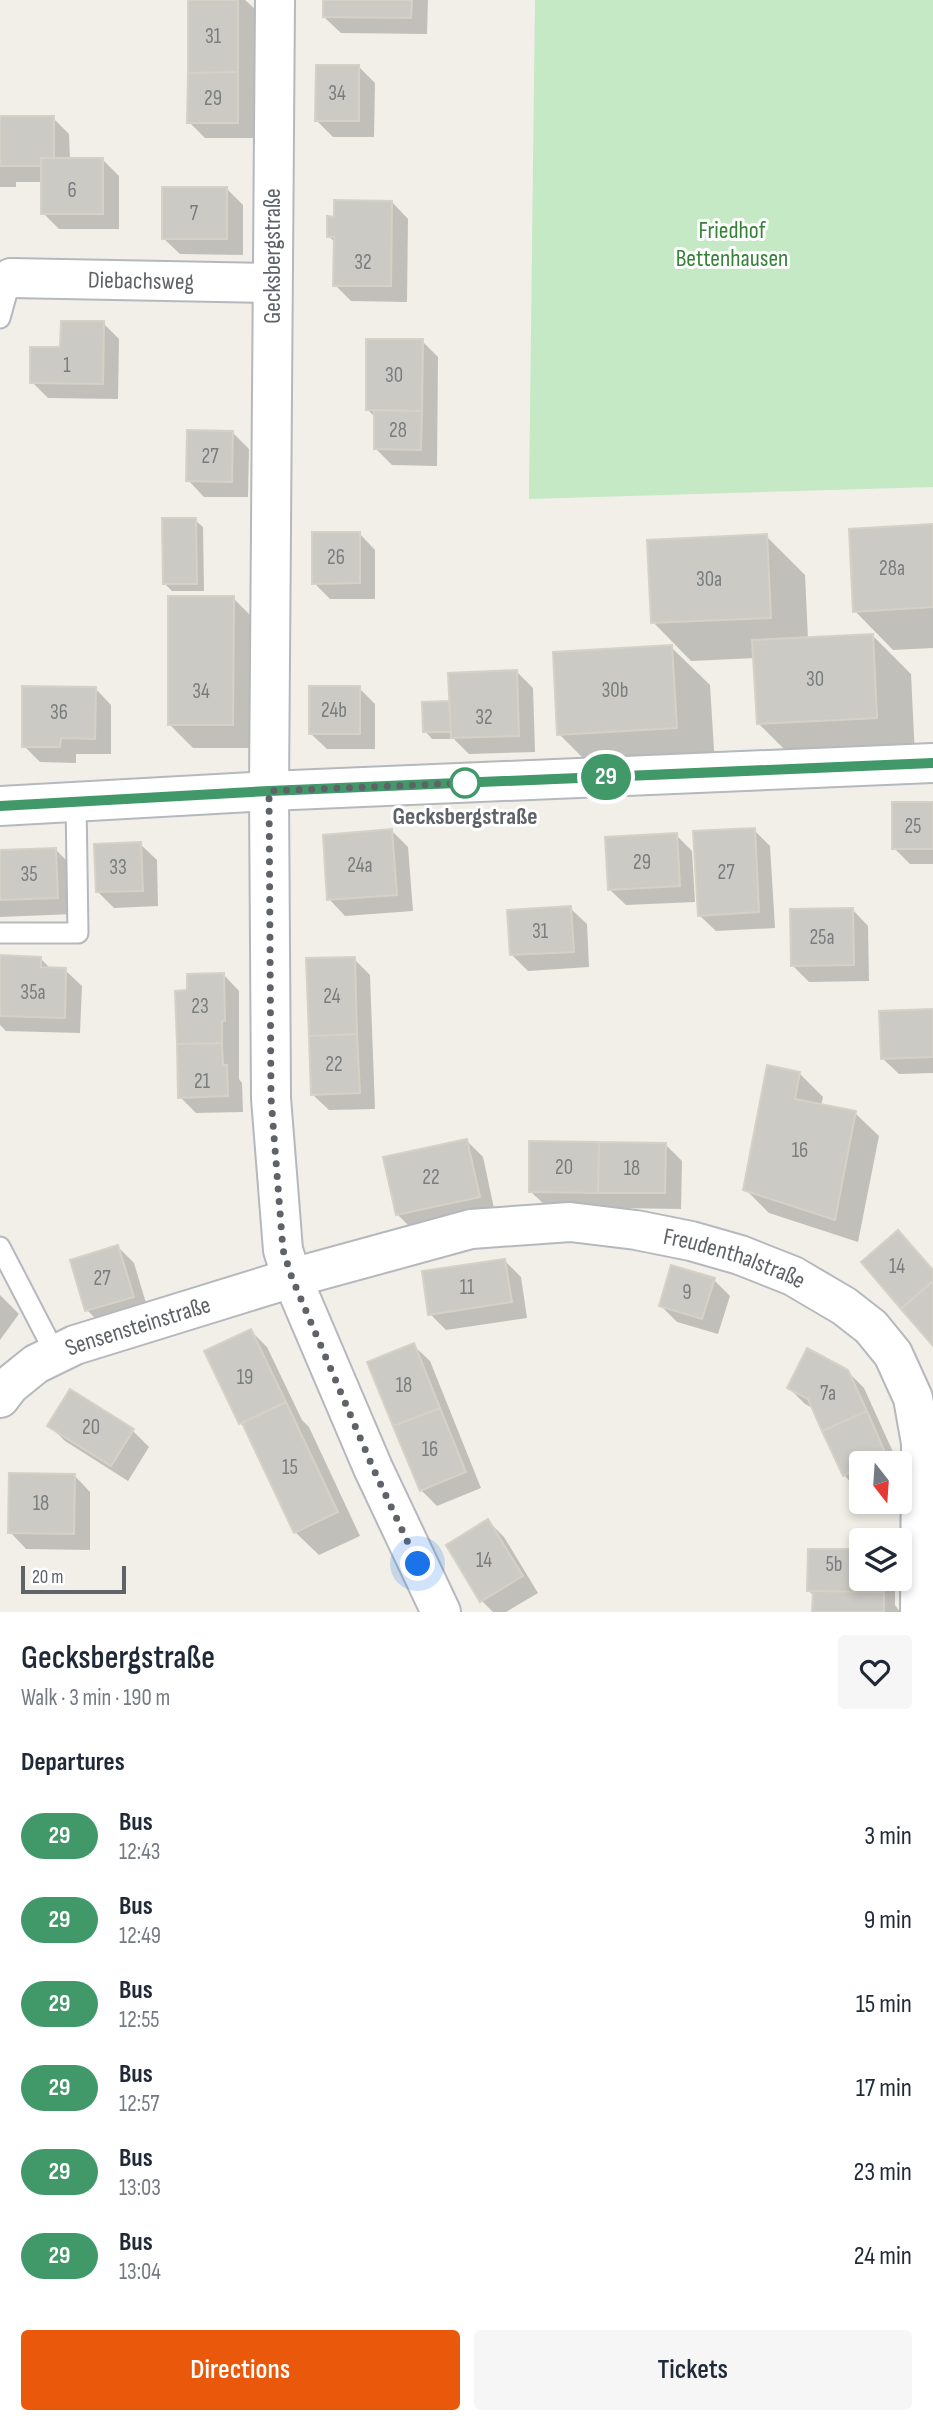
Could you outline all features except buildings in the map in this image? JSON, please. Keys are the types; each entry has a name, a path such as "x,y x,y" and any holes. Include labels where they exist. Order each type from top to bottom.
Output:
{"street":[{"name":"Gecksbergstraße","path":"275,0 269,791 271,1098 283,1250 292,1278 373,1468 441,1612"},
{"name":"Diebachsweg","path":"11,278 272,283"},
{"path":"0,806 269,791 933,762"},
{"name":"Freudenthalstraße","path":"292,1278 471,1229 570,1223 636,1230 691,1241 740,1255 793,1276 845,1306 871,1326 893,1354 913,1398 921,1443 920,1612"},
{"name":"Sensensteinstraße","path":"0,1398 10,1385 36,1364 75,1345 292,1278"}],"lane":[{"path":"0,318 11,278"},
{"path":"0,933 78,933 76,802"},
{"path":"0,1247 56,1355"}],"green space":[{"name":"Friedhof Bettenhausen","path":"535,0 933,0 933,487 529,499"}],"bus line":[{"name":"29","path":"0,806 269,791 933,763"}],"place":[{"name":"Gecksbergstraße","path":"465,783"}],"route":[{"path":"418,1564 373,1468 292,1278 283,1250 271,1098 269,791 465,783"}]}
